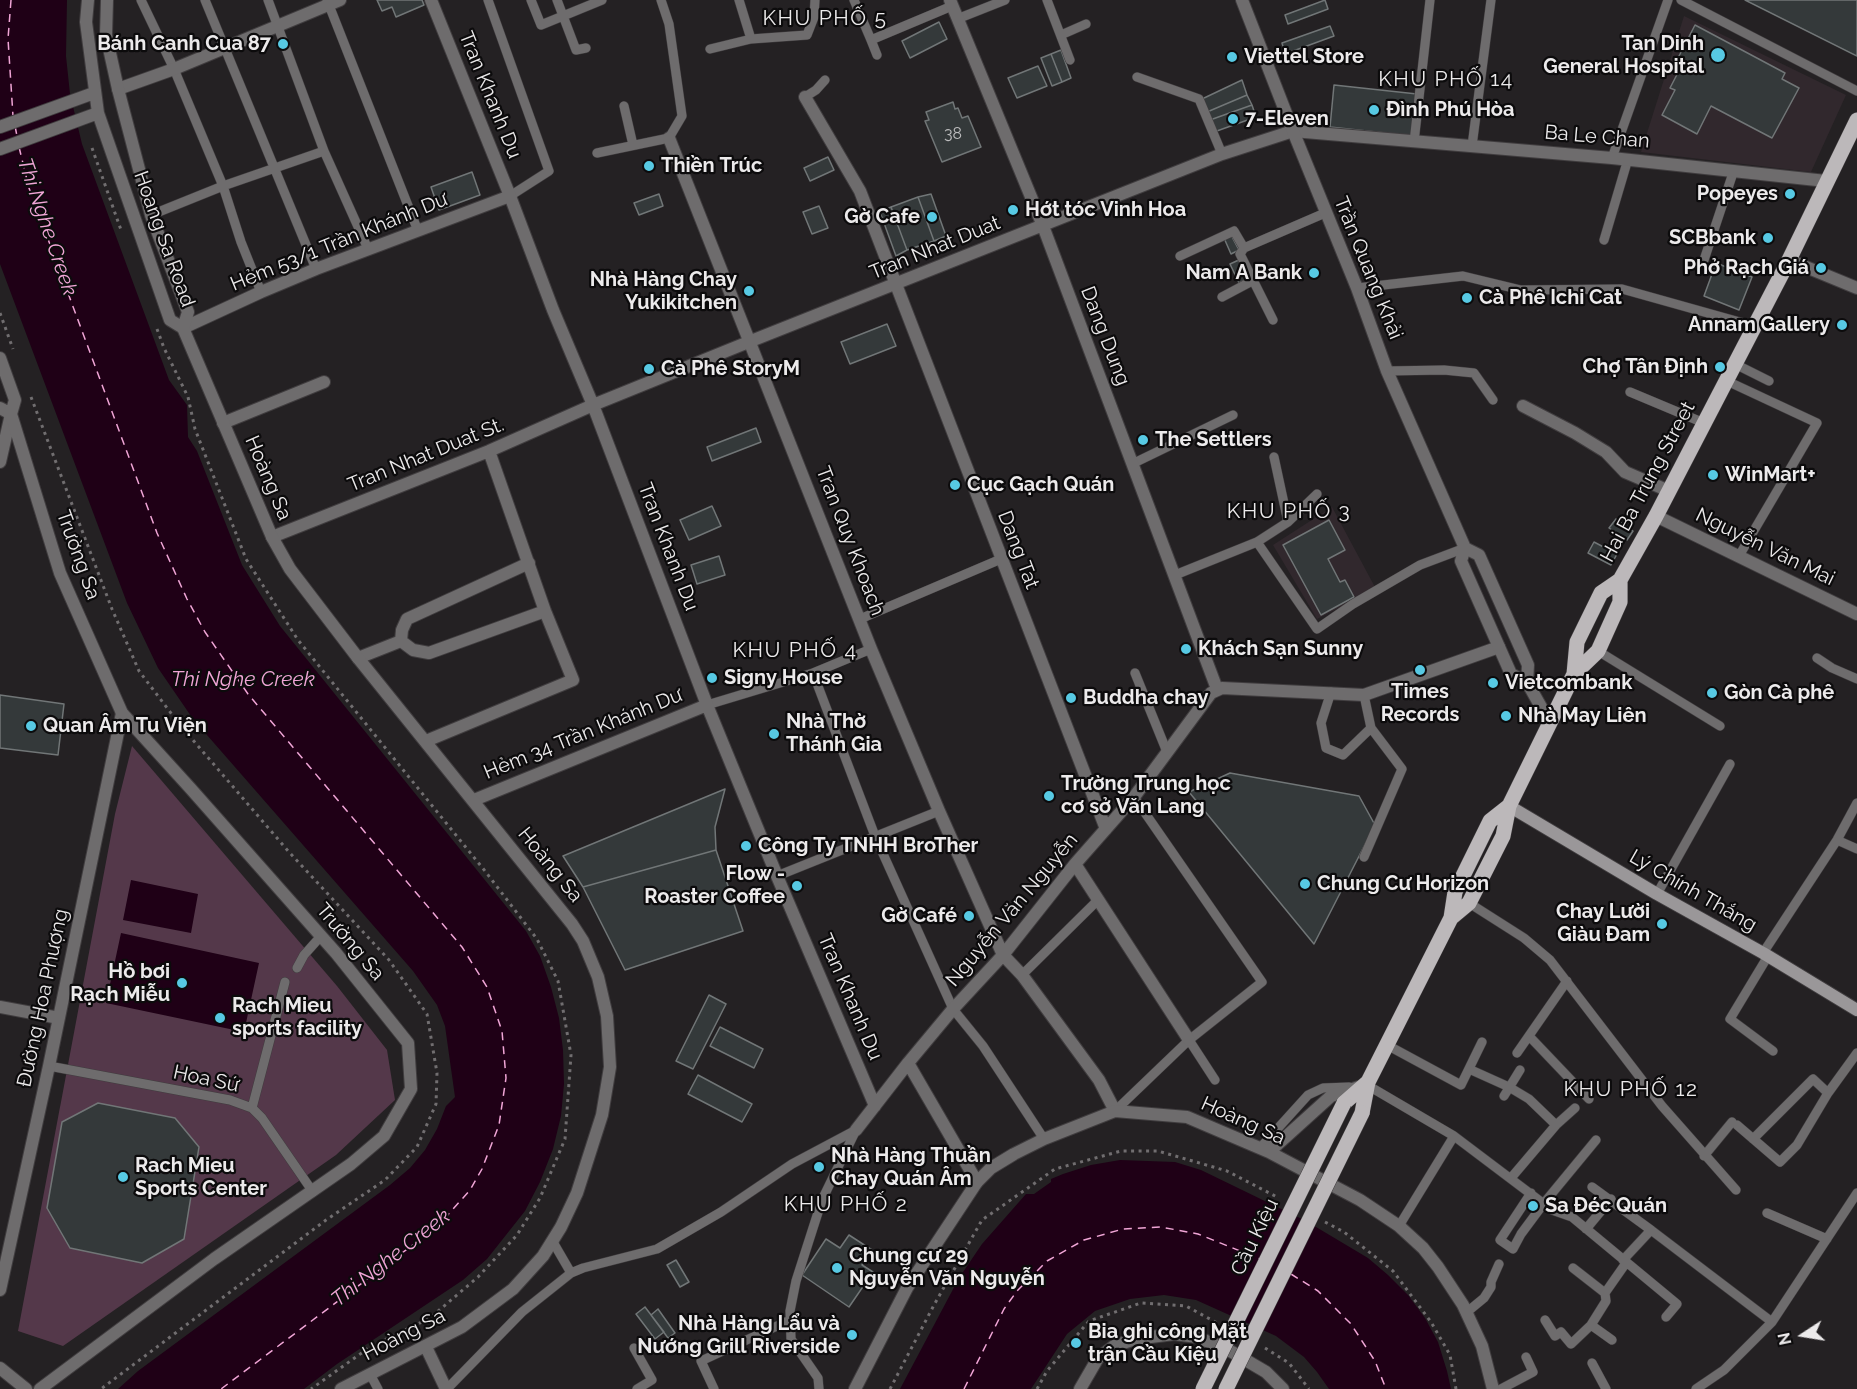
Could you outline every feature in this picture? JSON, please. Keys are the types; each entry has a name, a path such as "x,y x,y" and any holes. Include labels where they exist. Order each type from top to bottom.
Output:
{"main road":[{"name":"Hai Ba Trung Street","path":"1365,1085 1451,918 1469,903 1503,836 1509,806 1574,674 1598,651 1620,602 1620,580 1727,381 1857,120"},
{"path":"1574,674 1576,642 1601,593 1620,580"},
{"path":"1451,918 1455,892 1490,821 1509,806"},
{"name":"Lý Chính Thắng","path":"1509,806 1857,1010"},
{"name":"Cầu Kiệu","path":"1203,1389 1344,1103 1365,1085"},
{"name":"Cầu Kiệu","path":"1226,1389 1362,1113 1365,1085"}],"street":[{"name":"Hoang Sa Road","path":"88,0 86,22 98,113 170,320 183,328 188,312 151,215 118,89 106,34 107,0"},
{"name":"Tran Khanh Du","path":"431,0 592,405 707,705 874,1106"},
{"name":"Trần Quang Khải","path":"1242,0 1325,213 1357,288 1387,371 1465,548 1479,555 1528,664 1527,682 1550,723"},
{"path":"118,89 174,69 332,2"},
{"name":"Dang Dung","path":"953,8 1042,226 1216,689"},
{"path":"0,127 94,93"},
{"name":"Dang Tat","path":"806,97 860,191 1106,829"},
{"path":"0,149 98,113"},
{"name":"Ba Le Chan","path":"1293,131 1628,159 1826,181"},
{"name":"Tran Nhat Duat","path":"592,405 1222,154 1293,131"},
{"name":"Tran Quy Khoach","path":"669,138 872,649 939,811 1003,955 1022,975 1099,1080 1115,1111"},
{"name":"Hẻm 53/1 Trần Khánh Dư","path":"183,328 316,269 510,196"},
{"path":"1789,260 1857,288"},
{"name":"Hoàng Sa","path":"183,328 272,537 290,569 358,658 572,924 583,941 598,977 607,1016 610,1067 602,1115 578,1193 552,1242 534,1267 513,1289 462,1327 341,1389"},
{"name":"Trường Sa","path":"0,358 15,400 5,411 60,573 122,713 321,936 408,1043 411,1089 384,1136 351,1164 214,1259 40,1389"},
{"path":"223,423 324,382"},
{"name":"Tran Nhat Duat St.","path":"272,537 489,451 592,405"},
{"path":"1523,406 1606,452 1625,472 1669,491"},
{"path":"0,462 5,411"},
{"path":"426,741 573,680 545,611 489,451"},
{"name":"Nguyễn Văn Mai","path":"1656,516 1857,614"},
{"name":"Trần Quang Khải","path":"1465,548 1461,561 1498,647 1511,674 1527,682"},
{"path":"401,642 402,630 407,620 529,563"},
{"path":"401,642 413,650 429,653 545,611"},
{"path":"358,658 401,642"},
{"path":"1216,689 1364,695 1498,647"},
{"name":"Nguyễn Văn Nguyễn","path":"856,1130 953,1009 1003,955 1075,864 1134,797 1216,689"},
{"name":"Hẻm 34 Trần Khánh Dư","path":"474,800 707,705"},
{"name":"Đường Hoa Phượng","path":"0,1290 122,713"},
{"path":"1075,864 1190,1040"},
{"path":"0,1006 59,1018"},
{"path":"908,1063 977,1182"},
{"path":"1264,1150 1331,1096 1365,1085"},
{"name":"Hoàng Sa","path":"855,1389 907,1288 977,1182 991,1168 1014,1154 1044,1139 1115,1111 1187,1117 1264,1150 1360,1200 1399,1226 1423,1248 1467,1312 1482,1346 1493,1389"},
{"path":"1080,1389 1098,1358 1114,1346 1134,1339 1174,1334 1197,1336 1232,1352 1266,1372 1283,1389"},
{"path":"426,1347 446,1389"},
{"path":"0,1368 26,1389"}],"lane":[{"path":"141,0 174,69 223,186 241,242 261,292"},
{"path":"205,0 316,269"},
{"path":"268,0 324,151 368,249"},
{"path":"488,0 549,171 510,196"},
{"path":"531,0 541,25 602,0"},
{"path":"557,0 576,51 586,48"},
{"path":"597,153 669,138 682,116 669,24 662,0"},
{"path":"739,0 751,39"},
{"path":"710,49 751,39 807,35 814,17 816,0"},
{"path":"854,0 877,55"},
{"path":"872,40 953,8 1005,0"},
{"path":"1047,0 1070,60"},
{"path":"1414,142 1430,0"},
{"path":"1472,146 1491,0"},
{"path":"1612,158 1668,0"},
{"path":"1681,0 1857,91"},
{"path":"332,2 418,231"},
{"path":"1061,35 1086,24"},
{"path":"1137,77 1200,99 1222,154"},
{"path":"806,97 825,80"},
{"path":"624,106 633,145"},
{"path":"151,215 223,186 324,151"},
{"path":"1604,240 1628,159"},
{"path":"1704,260 1734,171"},
{"path":"1273,320 1240,254 1244,248 1325,213"},
{"path":"1180,256 1234,231 1244,248"},
{"path":"1357,288 1463,276 1521,290 1622,290 1754,326"},
{"path":"1222,297 1254,280"},
{"path":"1735,364 1768,381"},
{"path":"1387,371 1444,370 1474,373 1493,399"},
{"path":"1727,381 1817,423 1739,556"},
{"path":"1630,392 1704,423"},
{"path":"1132,464 1233,415"},
{"path":"1274,457 1288,522"},
{"path":"1175,575 1257,542 1288,522 1317,494"},
{"path":"1257,542 1317,629 1353,604 1420,565 1465,548"},
{"path":"860,619 1001,559"},
{"path":"707,705 813,673 872,649"},
{"path":"1598,651 1720,726"},
{"path":"1817,658 1832,668 1857,679"},
{"path":"813,673 875,837 953,1009 983,1046 1044,1139"},
{"path":"1135,674 1167,752"},
{"path":"1331,692 1322,723 1326,748 1343,755 1371,728"},
{"path":"1364,695 1371,728 1402,769 1364,857"},
{"path":"1657,894 1731,764"},
{"path":"1115,1111 1190,1040 1262,982 1134,797"},
{"path":"1773,1051 1730,1019 1765,954 1837,840 1857,802"},
{"path":"777,876 939,811"},
{"path":"1837,840 1857,849"},
{"path":"1022,975 1098,900"},
{"path":"1469,903 1524,938 1550,960 1615,1046 1704,1156 1736,1190"},
{"path":"297,968 304,955 321,936"},
{"path":"1517,1053 1568,981"},
{"path":"252,1108 285,982"},
{"path":"1529,1036 1589,1099"},
{"path":"1190,1040 1215,1080"},
{"path":"1387,1045 1461,1085 1482,1042"},
{"path":"1704,1156 1735,1124 1780,1162 1797,1145 1828,1093 1857,1053"},
{"name":"Hoa Sứ","path":"49,1066 230,1100 252,1108 262,1118 313,1192"},
{"path":"1469,1069 1529,1099 1556,1125"},
{"path":"1504,1096 1520,1070"},
{"path":"1753,1139 1813,1079 1828,1093"},
{"path":"1365,1085 1454,1136 1552,1210 1572,1217 1677,1304 1666,1317"},
{"path":"1511,1178 1556,1125 1575,1108"},
{"path":"446,1389 522,1312 571,1273 657,1250 721,1212 792,1164 856,1130"},
{"path":"819,1389 818,1378 791,1339 790,1311 796,1281 822,1200 856,1130"},
{"path":"1399,1226 1454,1136"},
{"path":"1531,1194 1500,1240 1513,1249 1544,1203 1596,1140"},
{"path":"1592,1188 1611,1199 1772,1322"},
{"path":"1696,1389 1724,1370 1772,1322 1857,1193"},
{"path":"1586,1229 1611,1199"},
{"path":"1767,1213 1827,1239"},
{"path":"1545,1320 1555,1336 1561,1332 1571,1344 1591,1325 1606,1300 1605,1293 1625,1261 1651,1230"},
{"path":"552,1242 571,1273"},
{"path":"1467,1312 1484,1298 1491,1287 1499,1264"},
{"path":"1573,1268 1605,1293"},
{"path":"714,1389 701,1361 790,1320"},
{"path":"1591,1325 1612,1340"},
{"path":"634,1348 652,1380 637,1389"},
{"path":"1501,1389 1533,1372 1526,1357"},
{"path":"1592,1363 1606,1389"},
{"path":"370,1374 378,1389"}],"path":[{"path":"92,145 121,230"},
{"path":"0,313 16,357"},
{"path":"156,327 188,397 195,429 246,559 298,640 485,871 537,939 558,981 571,1055 566,1139 540,1198 517,1235 478,1277 430,1318 370,1347 311,1389"},
{"path":"28,390 112,609 139,671 180,725 289,852 389,960 426,1014 437,1073 436,1104 417,1147 385,1180 326,1220 101,1389"},
{"path":"891,1389 934,1305 982,1220 1055,1169 1120,1151 1158,1151 1227,1171 1285,1201"},
{"path":"1324,1222 1344,1232 1393,1271 1431,1322 1450,1355 1456,1389"}],"shaded area":[{"name":"Tan Dinh General Hospital","path":"1684,16 1846,95 1811,172 1641,152"},
{"path":"1332,507 1376,589 1317,619 1273,545"},
{"name":"Rach Mieu sports facility","path":"132,746 337,986 387,1050 395,1100 336,1155 63,1346 18,1331 115,814"}],"water":[{"name":"Thi Nghe Creek","path":"0,0 67,0 66,56 70,94 82,144 169,380 187,405 188,437 197,451 242,565 280,626 526,931 540,956 559,1018 564,1084 561,1116 553,1149 525,1211 487,1259 463,1280 337,1364 304,1389 118,1389 138,1371 410,1168 425,1150 446,1106 455,1097 445,1026 437,1005 413,971 193,719 158,668 127,603 0,264"},
{"path":"131,880 198,894 191,933 123,920"},
{"name":"Hồ bơi Rạch Miễu","path":"121,933 259,963 244,1032 106,1003"},
{"path":"1120,1160 1175,1162 1201,1170 1306,1221 1368,1258 1408,1295 1425,1318 1438,1342 1451,1389 1329,1389 1304,1357 1276,1336 1196,1300 1164,1295 1130,1299 1095,1311 1067,1334 1031,1389 900,1389 959,1278 982,1244 1026,1194 1034,1194 1051,1182 1051,1179 1063,1174 1091,1165"}],"building":[{"path":"377,0 422,0 424,5 396,17 392,7 382,11"},
{"path":"1325,0 1328,9 1288,24 1285,15"},
{"path":"1745,0 1857,0 1857,56"},
{"path":"939,22 947,39 910,58 902,41"},
{"path":"1695,25 1785,73 1782,79 1799,88 1772,138 1711,106 1697,134 1662,115 1675,90 1670,88 1684,61 1678,58"},
{"path":"1330,26 1334,36 1285,54 1282,43"},
{"path":"1061,50 1071,78 1062,82 1051,54"},
{"path":"1051,54 1062,82 1052,86 1041,58"},
{"path":"1038,66 1047,86 1017,98 1008,78"},
{"path":"1242,80 1247,95 1207,112 1202,99"},
{"name":"Đình Phú Hòa","path":"1334,85 1417,94 1413,136 1330,127"},
{"path":"1247,95 1252,105 1210,120 1207,112"},
{"path":"953,102 962,118 968,116 981,147 942,162 925,121 929,120 926,112"},
{"name":"7-Eleven","path":"1252,105 1256,117 1214,132 1210,120"},
{"path":"828,157 834,170 810,181 804,168"},
{"path":"472,172 480,195 439,210 431,187"},
{"path":"659,194 663,206 639,215 634,203"},
{"name":"Gờ Cafe","path":"931,194 946,236 934,241 918,197"},
{"path":"918,197 934,241 907,250 891,207"},
{"path":"819,206 828,228 812,234 803,212"},
{"path":"891,207 907,250 896,256 880,212"},
{"path":"1231,235 1239,250 1231,254 1224,238"},
{"path":"1241,259 1249,278 1239,283 1230,264"},
{"path":"1716,263 1752,277 1739,310 1704,296"},
{"path":"887,324 896,346 850,364 841,342"},
{"path":"756,428 761,442 712,461 707,447"},
{"path":"712,506 721,526 689,540 680,520"},
{"path":"1616,519 1633,531 1627,540 1609,528"},
{"path":"1329,520 1345,550 1328,559 1340,582 1345,580 1354,597 1321,615 1283,545"},
{"path":"1594,542 1617,554 1611,565 1588,553"},
{"path":"719,556 725,575 697,584 691,565"},
{"name":"Quan Âm Tu Viện","path":"0,695 64,704 58,755 0,748"},
{"name":"Chung Cư Horizon","path":"1230,773 1359,796 1375,825 1314,944 1189,792"},
{"path":"725,789 715,827 716,850 583,887 563,856"},
{"path":"716,850 743,931 625,970 583,887"},
{"path":"709,995 726,1004 693,1069 676,1061"},
{"path":"720,1027 763,1049 754,1068 710,1046"},
{"path":"698,1075 752,1104 742,1122 688,1094"},
{"name":"Rach Mieu Sports Center","path":"98,1103 175,1118 199,1147 184,1239 142,1263 70,1248 47,1208 62,1122"},
{"name":"Chung cư 29 Nguyễn Văn Nguyễn","path":"849,1235 872,1250 862,1265 873,1272 849,1307 802,1275 826,1239 840,1248"},
{"path":"676,1260 689,1282 680,1287 667,1265"},
{"path":"645,1307 664,1332 655,1339 636,1314"},
{"path":"658,1309 675,1333 668,1338 651,1315"}],"ferry route":[{"path":"11,0 8,39 13,116"},
{"path":"15,126 17,136"},
{"path":"19,147 29,188 157,533 205,632 248,694 462,947 487,987 502,1031 506,1078 499,1125 482,1169 470,1190 438,1226 221,1389"},
{"path":"964,1389 1004,1309 1017,1291 1047,1261 1084,1240 1123,1229 1161,1227 1198,1234 1260,1259"},
{"path":"1291,1274 1318,1291 1351,1324 1375,1361 1386,1389"}],"place":[{"name":"Bánh Canh Cua 87","path":"283,44"},
{"name":"Tan Dinh General Hospital","path":"1718,55"},
{"name":"Viettel Store","path":"1232,57"},
{"name":"Đình Phú Hòa","path":"1374,110"},
{"name":"7-Eleven","path":"1233,119"},
{"name":"Thiền Trúc","path":"649,166"},
{"name":"Popeyes","path":"1790,194"},
{"name":"Hớt tóc Vinh Hoa","path":"1013,210"},
{"name":"Gờ Cafe","path":"932,217"},
{"name":"SCBbank","path":"1768,238"},
{"name":"Phở Rạch Giá","path":"1821,268"},
{"name":"Nam A Bank","path":"1314,273"},
{"name":"Nhà Hàng Chay Yukikitchen","path":"749,291"},
{"name":"Cà Phê Ichi Cat","path":"1467,298"},
{"name":"Annam Gallery","path":"1842,325"},
{"name":"Chợ Tân Định","path":"1720,367"},
{"name":"Cà Phê StoryM","path":"649,369"},
{"name":"The Settlers","path":"1143,440"},
{"name":"WinMart+","path":"1713,475"},
{"name":"Cục Gạch Quán","path":"955,485"},
{"name":"Khách Sạn Sunny","path":"1186,649"},
{"name":"Times Records","path":"1420,670"},
{"name":"Signy House","path":"712,678"},
{"name":"Vietcombank","path":"1493,683"},
{"name":"Gòn Cà phê","path":"1712,693"},
{"name":"Buddha chay","path":"1071,698"},
{"name":"Nhà May Liên","path":"1506,716"},
{"name":"Quan Âm Tu Viện","path":"31,726"},
{"name":"Nhà Thờ Thánh Gia","path":"774,734"},
{"name":"Trường Trung học cơ sở Văn Lang","path":"1049,796"},
{"name":"Công Ty TNHH BroTher","path":"746,846"},
{"name":"Chung Cư Horizon","path":"1305,884"},
{"name":"Flow - Roaster Coffee","path":"797,886"},
{"name":"Gờ Café","path":"969,916"},
{"name":"Chay Lười Giàu Đam","path":"1662,924"},
{"name":"Hồ bơi Rạch Miễu","path":"182,983"},
{"name":"Rach Mieu sports facility","path":"220,1018"},
{"name":"Nhà Hàng Thuần Chay Quán Âm","path":"819,1167"},
{"name":"Rach Mieu Sports Center","path":"123,1177"},
{"name":"Sa Đéc Quán","path":"1533,1206"},
{"name":"Chung cư 29 Nguyễn Văn Nguyễn","path":"837,1268"},
{"name":"Nhà Hàng Lẩu và Nướng Grill Riverside","path":"852,1335"},
{"name":"Bia ghi công Mặt trận Cầu Kiệu","path":"1076,1343"}],"district":[{"name":"KHU PHỐ 5","path":"825,19"},
{"name":"KHU PHỐ 14","path":"1446,80"},
{"name":"KHU PHỐ 3","path":"1289,512"},
{"name":"KHU PHỐ 4","path":"795,651"},
{"name":"KHU PHỐ 12","path":"1631,1090"},
{"name":"KHU PHỐ 2","path":"846,1205"}]}
